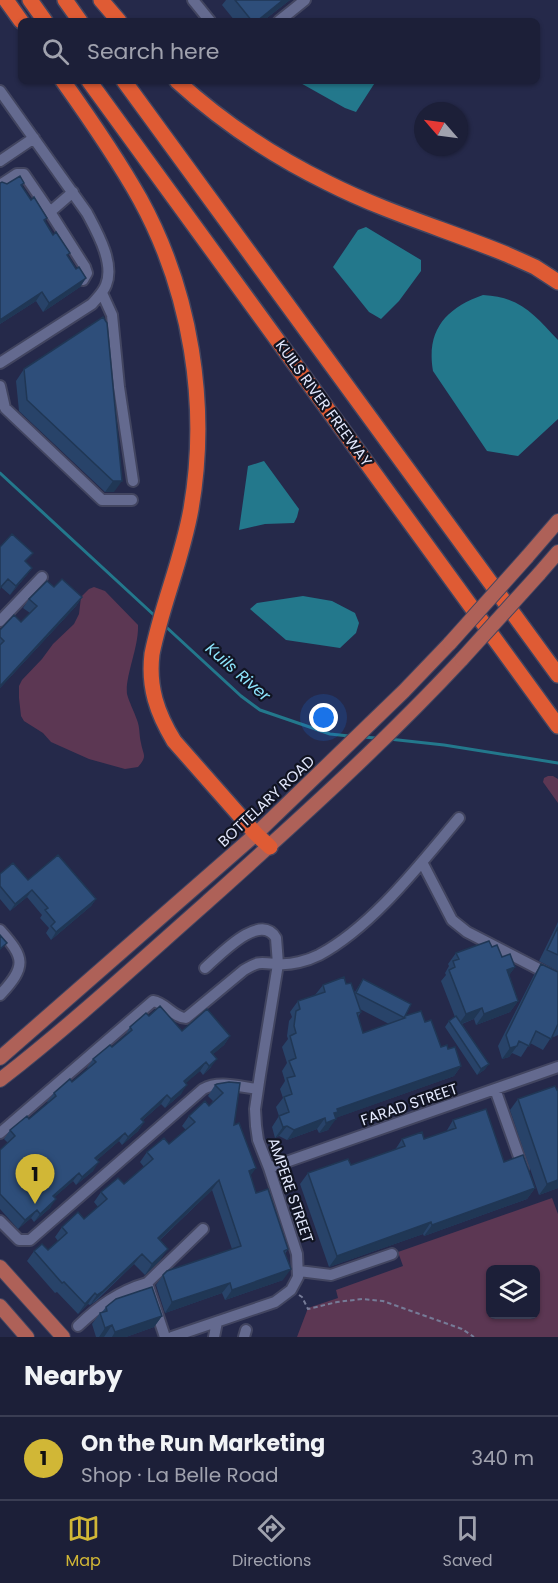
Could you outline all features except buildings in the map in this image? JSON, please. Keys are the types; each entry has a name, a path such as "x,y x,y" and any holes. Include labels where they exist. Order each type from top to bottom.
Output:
{"highway":[{"path":"6,0 19,18"},
{"path":"30,0 43,18"},
{"path":"65,0 78,18"},
{"path":"101,0 116,18"},
{"path":"65,84 141,201 163,249 176,283 184,315 196,386 198,442 191,507 176,572 155,639 150,671 155,701 174,741 270,847"},
{"name":"KUILS RIVER FREEWAY","path":"90,84 558,726"},
{"name":"KUILS RIVER FREEWAY","path":"126,84 558,675"},
{"path":"181,84 241,132 329,184 506,254 535,267 558,282"}],"main road":[{"name":"BOTTELARY ROAD","path":"0,1058 256,834 318,776 450,643 558,521"},
{"path":"3,1079 94,1004 338,784 425,698 558,552"},
{"path":"0,1267 67,1333"},
{"path":"0,1306 27,1337"}],"street":[{"path":"193,0 208,18"},
{"path":"283,18 305,0"},
{"path":"0,91 73,192 96,232 108,273 107,284 92,304 0,363"},
{"path":"0,161 34,138"},
{"path":"0,185 17,174 24,174 84,267 87,273 83,280"},
{"path":"50,212 73,192"},
{"path":"102,293 112,315 119,387 133,481"},
{"path":"0,386 5,408 102,500 110,502 132,500"},
{"path":"0,621 42,577"},
{"path":"0,1133 147,1004 153,1001 160,1002 180,1018 186,1018 254,964 264,961 278,968 319,955 345,937 387,901 459,818"},
{"path":"422,862 452,920 467,932 558,979"},
{"path":"205,968 231,945 258,929 274,934 278,968"},
{"path":"0,930 16,948 19,958 19,968 15,978 0,995"},
{"name":"AMPERE STREET","path":"278,968 255,1109 258,1140 297,1254 299,1271"},
{"name":"FARAD STREET","path":"269,1168 558,1067"},
{"path":"0,1221 11,1235 19,1240 30,1240 203,1089 219,1084 258,1089"},
{"path":"495,1089 528,1183"},
{"path":"67,1333 108,1300 126,1290 147,1283 203,1229"},
{"path":"172,1337 275,1302 291,1290 299,1271 332,1275 392,1254"},
{"path":"147,1283 165,1337"},
{"path":"214,1337 217,1322"}],"path":[{"path":"291,1290 302,1297 308,1309 337,1302 362,1299 383,1300 462,1329 474,1337"}],"shaded area":[{"path":"94,587 105,591 138,625 127,694 138,723 144,755 138,767 125,769 89,759 51,742 43,733 24,721 21,716 19,686 22,680 74,624 79,614 81,597"},
{"path":"548,776 558,779 558,803 543,782"},
{"path":"552,1198 558,1214 558,1337 297,1337 308,1308 338,1298 336,1290 403,1266 398,1252"}],"water":[{"path":"302,84 374,84 356,112"},
{"path":"366,227 421,260 421,271 399,301 381,319 369,312 333,267 358,230"},
{"path":"483,295 507,299 526,309 558,340 558,419 518,456 487,451 433,371 432,356 436,332 449,314 470,300"},
{"path":"264,461 299,509 297,517 294,523 265,524 239,530 248,466"},
{"path":"303,596 332,601 355,613 359,623 356,633 340,648 286,640 250,609 257,603"}],"waterway":[{"name":"Kuils River","path":"0,473 155,616"},
{"name":"Kuils River","path":"164,625 241,696 260,710 330,734 349,736"},
{"name":"Kuils River","path":"362,737 376,738"},
{"name":"Kuils River","path":"389,739 558,763"}],"place":[{"name":"On the Run Marketing","path":"35,1204"}]}
